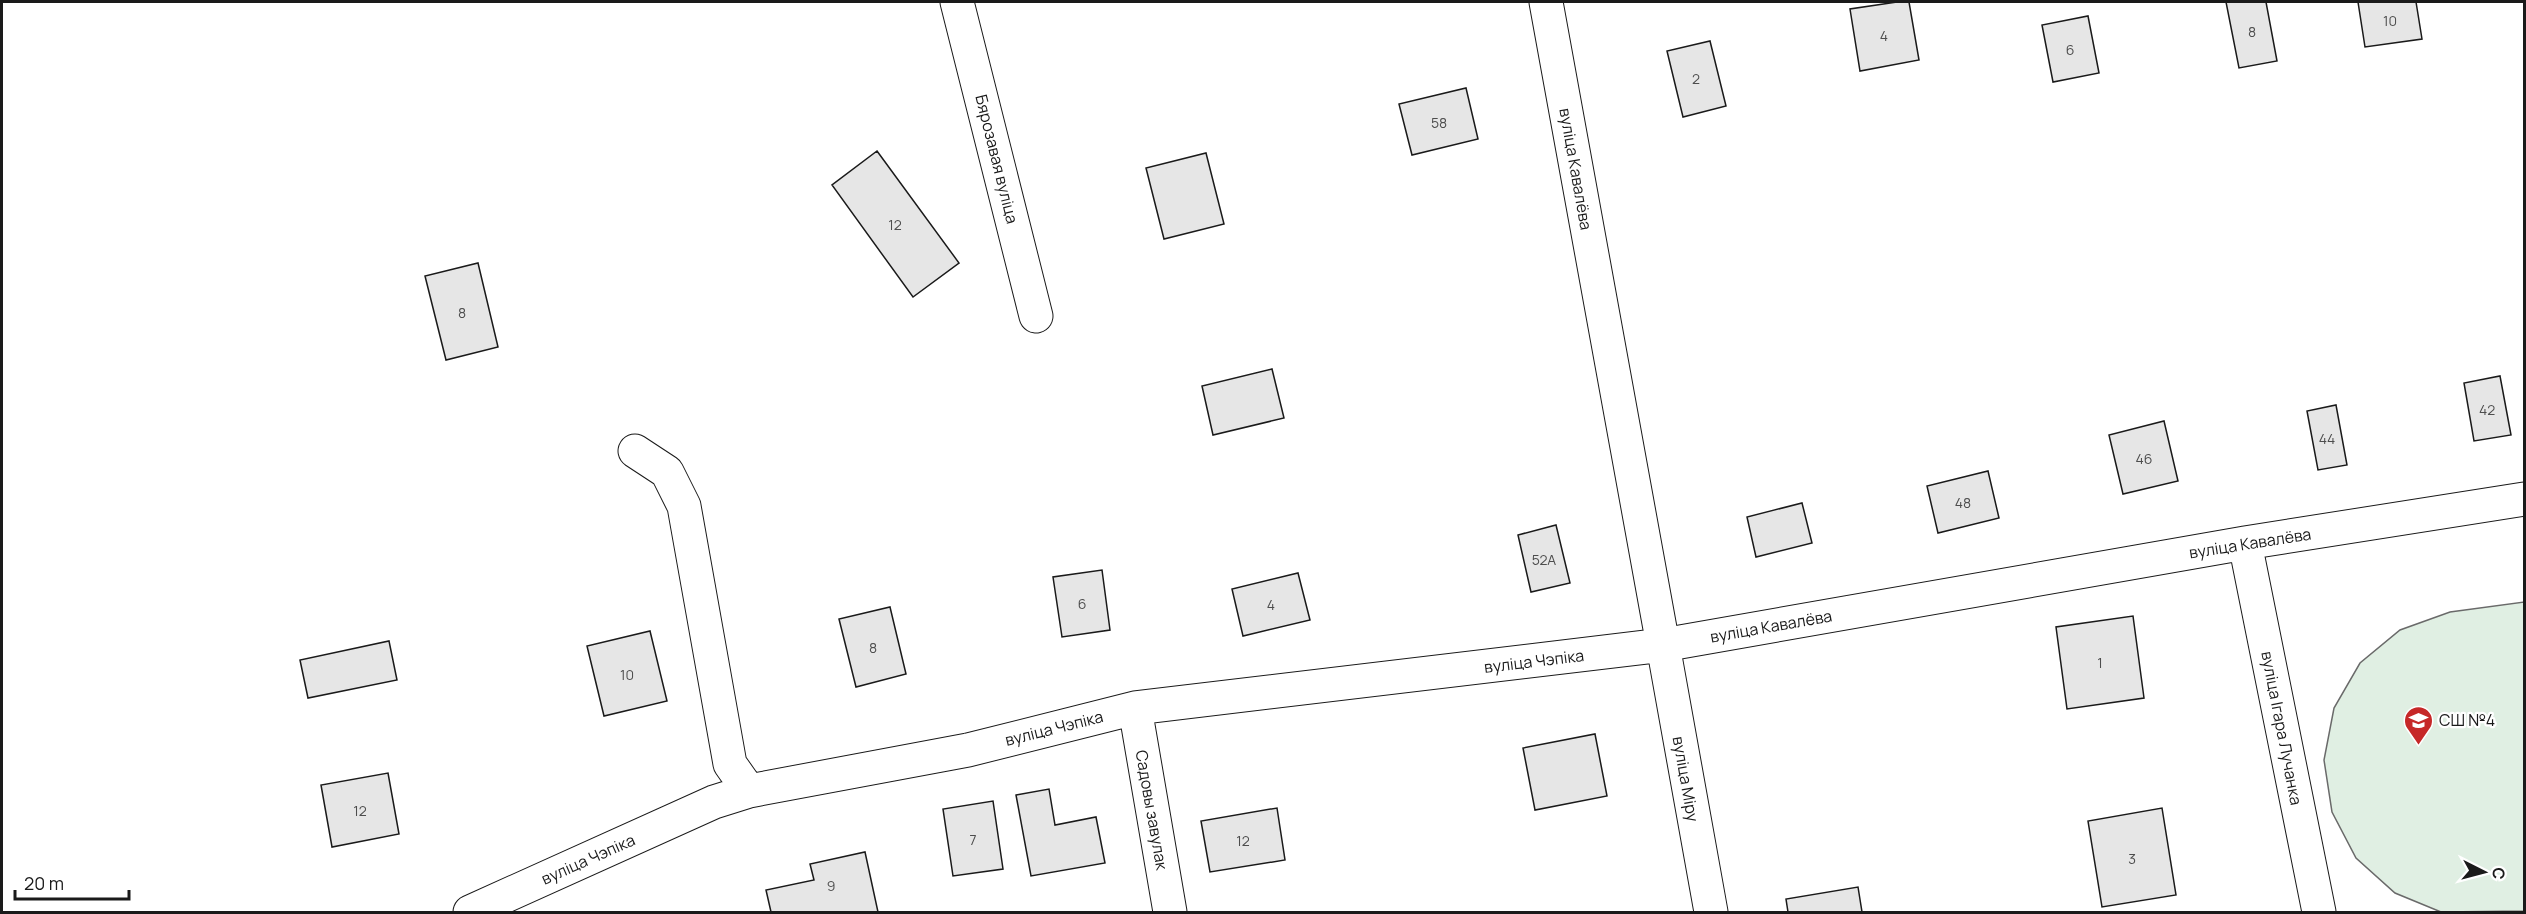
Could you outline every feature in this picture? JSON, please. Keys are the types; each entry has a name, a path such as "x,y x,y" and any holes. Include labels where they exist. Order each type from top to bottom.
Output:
{"street":[{"name":"Бярозавая вуліца","path":"957,2 1036,316"},
{"name":"вуліца Кавалёва","path":"1546,2 1663,645 2245,543 2524,499"},
{"path":"635,451 667,472 684,506 730,764 749,791"},
{"name":"вуліца Ігара Лучанка","path":"2245,543 2319,912"},
{"name":"вуліца Чэпіка","path":"470,912 714,802 749,791 968,750 1135,708 1663,645"},
{"name":"вуліца Міру","path":"1663,645 1711,912"},
{"name":"Садовы завулак","path":"1135,708 1170,912"}],"green space":[{"name":"СШ №4","path":"2524,602 2524,911 2441,912 2395,893 2356,858 2332,812 2324,760 2334,708 2360,663 2400,630 2450,612"}],"building":[{"path":"1909,2 1919,60 1860,71 1850,9"},
{"path":"2226,2 2266,2 2277,61 2239,68"},
{"path":"2358,2 2416,2 2422,39 2365,47"},
{"path":"2088,16 2099,73 2053,82 2042,25"},
{"path":"1710,41 1726,106 1683,117 1667,51"},
{"path":"1466,88 1478,139 1412,155 1399,104"},
{"path":"877,151 959,263 913,297 832,185"},
{"path":"1206,153 1224,224 1164,239 1146,168"},
{"path":"478,263 498,347 446,360 425,276"},
{"path":"1272,369 1284,418 1213,435 1202,386"},
{"path":"2500,376 2511,435 2474,441 2464,383"},
{"path":"2336,405 2347,465 2318,470 2307,411"},
{"path":"2164,421 2178,481 2123,494 2109,435"},
{"path":"1988,471 1999,518 1938,533 1927,486"},
{"path":"1802,503 1812,543 1756,557 1747,517"},
{"path":"1556,525 1570,583 1531,592 1518,535"},
{"path":"1102,570 1110,630 1062,637 1053,577"},
{"path":"1298,573 1310,620 1243,636 1232,589"},
{"path":"890,607 906,674 856,687 839,619"},
{"path":"2133,616 2144,698 2067,709 2056,627"},
{"path":"650,631 667,701 604,716 587,646"},
{"path":"389,641 397,680 308,698 300,660"},
{"path":"1595,734 1607,796 1535,810 1523,748"},
{"path":"388,773 399,834 332,847 321,785"},
{"path":"1049,789 1055,825 1096,817 1105,863 1031,876 1016,795"},
{"path":"993,801 1003,869 953,876 943,809"},
{"path":"1277,808 1285,860 1210,872 1201,821"},
{"path":"2162,808 2176,895 2102,907 2088,821"},
{"path":"865,852 878,912 771,912 766,890 814,880 810,864"},
{"path":"1858,887 1862,912 1788,912 1786,899"}],"place":[{"name":"СШ №4","path":"2418,746"}]}
